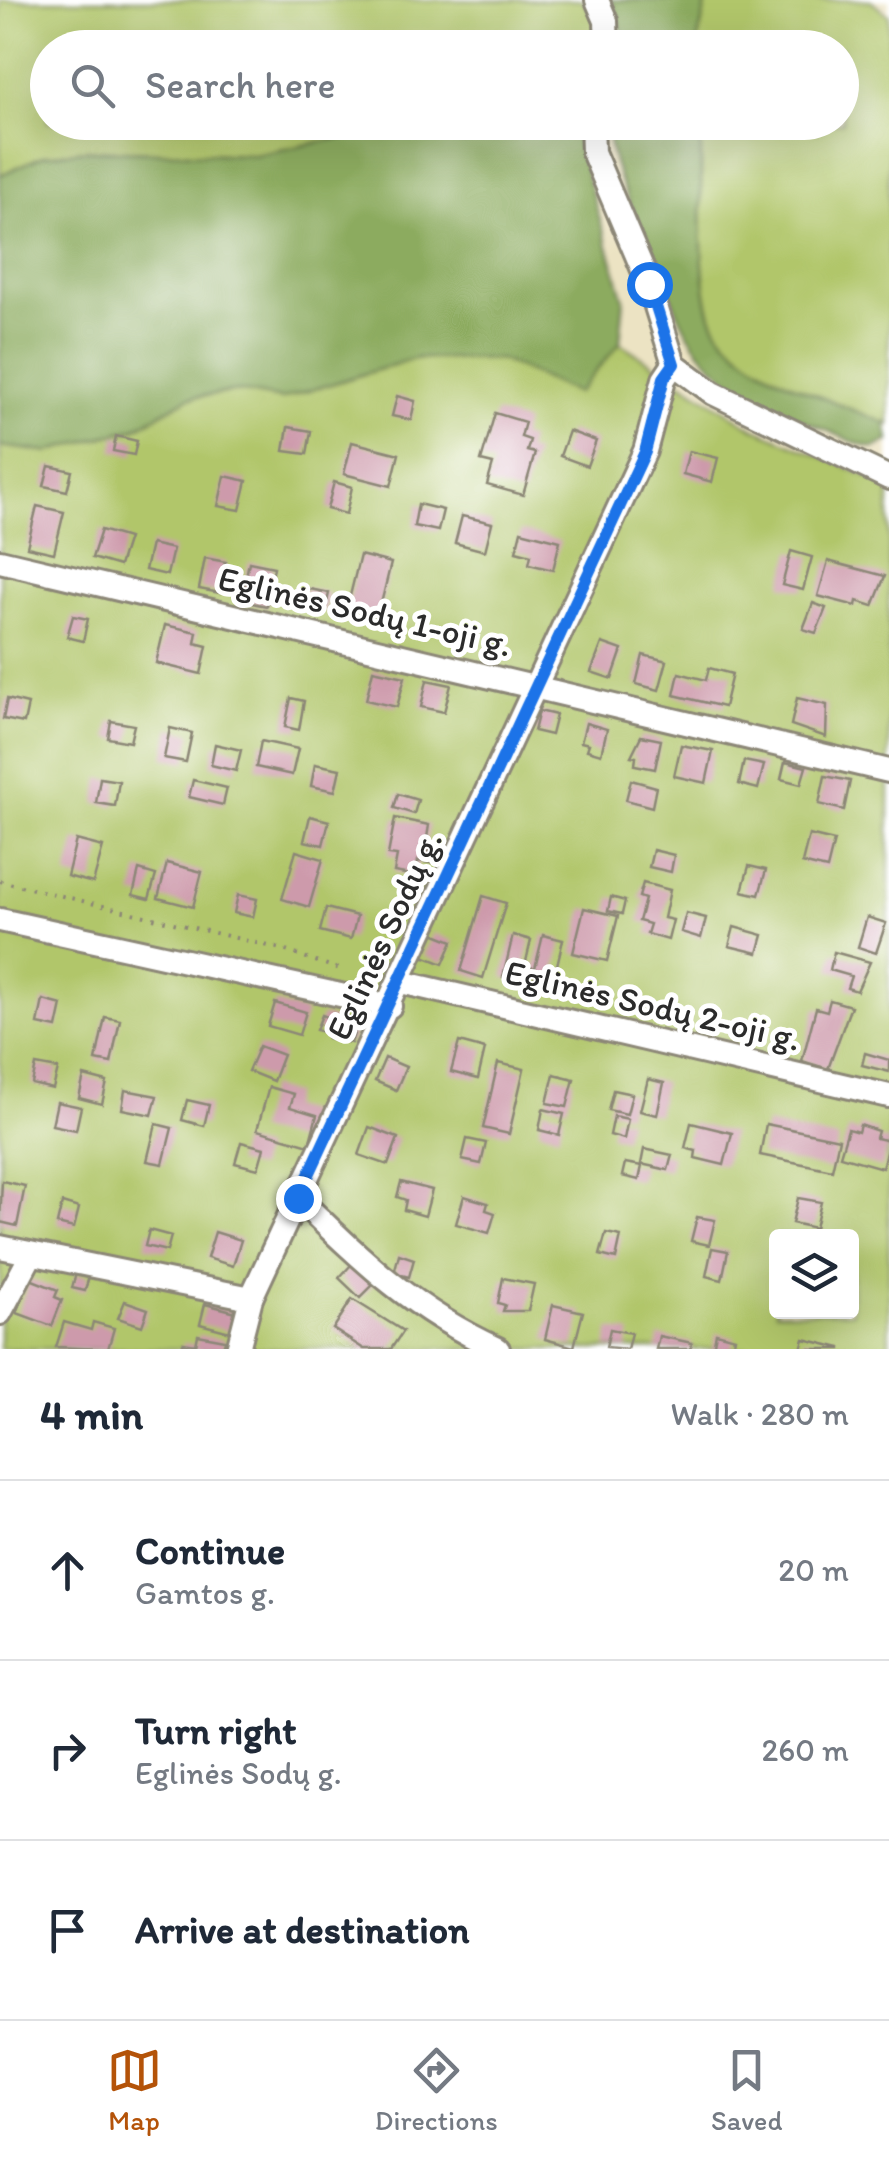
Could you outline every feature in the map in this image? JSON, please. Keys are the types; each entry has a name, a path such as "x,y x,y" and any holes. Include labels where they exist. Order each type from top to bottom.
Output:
{"street":[{"path":"597,0 606,30"},
{"path":"593,140 593,152 649,284 674,364 729,402 889,478"},
{"name":"Eglinės Sodų g.","path":"238,1349 251,1298 645,452 664,378 674,364"},
{"name":"Eglinės Sodų 1-oji g.","path":"0,561 889,771"},
{"path":"0,920 390,1006"},
{"name":"Eglinės Sodų 2-oji g.","path":"401,982 889,1096"},
{"path":"298,1198 394,1289 424,1312 498,1349"},
{"path":"0,1248 251,1298"},
{"path":"0,1313 31,1255"}],"path":[{"path":"0,882 278,948 340,970"}],"green space":[{"path":"0,0 582,0 595,22 596,30 30,30 30,140 331,140 255,155 87,150 45,155 0,175"},
{"path":"611,0 707,0 700,30 622,30"},
{"path":"707,0 870,0 889,15 889,425 791,384 743,355 713,321 704,279 700,140 859,140 859,30 700,30"},
{"path":"331,140 577,140 624,299 620,343 577,393 499,359 416,358 282,399 239,391 188,398 135,428 47,452 0,446 0,175 45,155 87,150 255,155"},
{"path":"609,140 700,140 702,256 714,323 727,341 767,371 886,423 889,441 874,448 860,445 789,414 742,389 704,356 683,324"},
{"path":"620,343 753,428 889,485 889,1349 0,1349 0,446 47,452 135,429 188,398 239,391 282,399 416,358 499,359 577,392"}],"building":[{"path":"397,396 415,401 411,420 392,416"},
{"path":"495,413 525,422 521,437 530,440 527,451 535,453 523,495 487,485 493,464 481,461"},
{"path":"288,427 311,431 307,454 284,451"},
{"path":"569,431 596,441 587,466 560,456"},
{"path":"116,436 137,441 134,455 113,451"},
{"path":"352,442 399,454 391,486 344,474"},
{"path":"689,451 718,458 712,482 683,474"},
{"path":"49,466 72,471 67,491 44,486"},
{"path":"225,476 247,481 240,510 218,506"},
{"path":"334,482 352,487 346,514 327,509"},
{"path":"418,504 443,510 438,531 414,526"},
{"path":"37,506 64,512 54,553 27,547"},
{"path":"462,516 492,523 485,551 455,543"},
{"path":"101,530 128,538 119,566 92,558"},
{"path":"521,531 560,541 553,570 529,564 531,555 516,551"},
{"path":"151,544 173,549 167,575 145,570"},
{"path":"791,551 812,557 803,590 782,585"},
{"path":"360,555 391,563 378,616 347,608"},
{"path":"205,558 226,562 220,593 199,589"},
{"path":"828,561 885,576 873,606 857,601 856,606 818,596"},
{"path":"249,562 274,567 267,606 241,601"},
{"path":"305,588 329,593 325,612 301,607"},
{"path":"813,603 826,608 816,633 803,629"},
{"path":"73,616 88,619 83,641 67,637"},
{"path":"165,625 197,632 195,643 207,646 201,674 156,663"},
{"path":"602,643 622,650 612,679 591,672"},
{"path":"643,655 667,661 659,690 636,684"},
{"path":"709,668 732,674 724,707 674,695 679,673 706,680"},
{"path":"373,670 405,677 397,707 366,700"},
{"path":"427,680 451,685 444,712 421,707"},
{"path":"291,698 304,701 299,730 285,727"},
{"path":"797,698 827,705 826,737 791,725"},
{"path":"7,699 28,704 24,723 3,719"},
{"path":"539,711 556,715 551,735 534,731"},
{"path":"111,721 134,725 130,742 108,738"},
{"path":"586,723 607,729 601,754 587,750 589,744 581,742"},
{"path":"170,728 192,733 186,762 164,758"},
{"path":"641,736 661,740 655,769 635,765 636,757 631,756"},
{"path":"261,741 298,749 292,775 256,767"},
{"path":"215,744 241,750 236,771 211,765"},
{"path":"681,745 713,751 706,783 674,776"},
{"path":"744,761 764,765 758,789 739,784"},
{"path":"785,762 806,767 801,784 781,779"},
{"path":"315,764 340,769 335,791 311,786"},
{"path":"825,776 850,781 844,810 819,804"},
{"path":"100,778 119,781 115,806 96,803"},
{"path":"193,780 227,788 223,805 189,797"},
{"path":"631,780 656,787 652,807 626,800"},
{"path":"398,794 418,800 414,814 394,808"},
{"path":"310,816 329,821 323,845 304,841"},
{"path":"395,818 429,825 425,851 433,852 431,863 418,861 416,876 394,872 397,856 388,855"},
{"path":"809,835 834,841 827,869 802,863"},
{"path":"76,840 103,847 93,883 67,876"},
{"path":"653,850 674,855 671,872 649,867"},
{"path":"296,851 323,859 309,907 282,899"},
{"path":"167,863 202,872 193,907 158,898"},
{"path":"749,866 766,870 759,895 742,891"},
{"path":"139,870 156,875 149,899 133,895"},
{"path":"643,883 670,890 664,918 673,920 668,940 647,934 650,924 639,921 645,899 639,897"},
{"path":"238,895 257,899 253,917 234,913"},
{"path":"483,896 506,903 483,978 461,971"},
{"path":"611,897 625,901 622,914 608,911"},
{"path":"326,908 357,916 351,939 320,931"},
{"path":"584,908 618,916 607,961 573,953"},
{"path":"686,913 706,918 701,938 681,932"},
{"path":"867,917 886,923 876,953 858,947"},
{"path":"734,927 763,935 758,953 729,946"},
{"path":"433,933 453,941 443,964 423,956"},
{"path":"513,935 531,940 525,966 535,968 543,935 563,940 553,982 534,977 532,984 503,977"},
{"path":"834,952 870,962 857,991 847,988 851,976 830,970"},
{"path":"43,1000 62,1005 57,1028 38,1024"},
{"path":"830,1000 851,1006 828,1069 802,1061 816,1008 827,1011"},
{"path":"275,1003 306,1012 299,1035 268,1026"},
{"path":"322,1015 356,1028 351,1043 327,1038 329,1034 316,1030"},
{"path":"105,1017 120,1020 111,1063 96,1060"},
{"path":"459,1042 485,1049 478,1079 451,1072"},
{"path":"259,1046 283,1055 273,1081 248,1071"},
{"path":"865,1053 889,1060 889,1072 862,1065"},
{"path":"385,1058 406,1067 396,1090 375,1081"},
{"path":"498,1063 524,1069 509,1134 483,1128"},
{"path":"36,1065 58,1069 53,1089 32,1084"},
{"path":"554,1074 574,1079 567,1107 547,1103"},
{"path":"84,1076 107,1082 102,1104 79,1098"},
{"path":"648,1079 664,1083 657,1115 640,1111"},
{"path":"269,1087 294,1094 290,1107 317,1115 309,1145 257,1130"},
{"path":"125,1090 157,1096 152,1115 122,1109"},
{"path":"613,1090 632,1094 627,1114 608,1110"},
{"path":"187,1100 209,1105 204,1126 182,1120"},
{"path":"57,1102 81,1107 76,1130 52,1125"},
{"path":"543,1109 564,1114 559,1135 539,1130"},
{"path":"614,1116 628,1119 624,1139 610,1135"},
{"path":"691,1123 732,1133 724,1165 695,1158 696,1151 685,1148"},
{"path":"156,1124 172,1128 163,1164 147,1161"},
{"path":"766,1124 839,1139 832,1170 760,1155"},
{"path":"860,1125 878,1131 876,1138 889,1141 882,1168 840,1156 848,1129 858,1132"},
{"path":"369,1127 398,1138 388,1165 359,1155"},
{"path":"467,1139 486,1143 481,1164 462,1160"},
{"path":"241,1142 264,1148 258,1169 235,1163"},
{"path":"644,1149 672,1155 668,1170 641,1164"},
{"path":"625,1163 642,1166 639,1180 622,1176"},
{"path":"2,1181 25,1186 17,1226 0,1222"},
{"path":"401,1182 432,1190 425,1216 404,1210 406,1200 397,1197"},
{"path":"464,1196 488,1203 486,1210 495,1213 489,1233 456,1224"},
{"path":"798,1198 821,1202 815,1228 792,1223"},
{"path":"62,1203 79,1208 74,1228 57,1224"},
{"path":"697,1217 715,1220 709,1245 691,1241"},
{"path":"149,1230 171,1236 167,1251 145,1246"},
{"path":"215,1232 241,1240 233,1266 207,1258"},
{"path":"606,1233 621,1236 616,1259 600,1255"},
{"path":"712,1248 728,1251 722,1280 706,1276"},
{"path":"399,1254 414,1259 409,1277 394,1273"},
{"path":"352,1264 373,1285 360,1298 339,1278"},
{"path":"76,1273 89,1276 85,1291 72,1288"},
{"path":"503,1278 534,1284 528,1311 503,1311 505,1305 498,1303"},
{"path":"30,1279 58,1290 55,1297 62,1300 52,1326 17,1313"},
{"path":"352,1299 403,1331 391,1349 364,1349 333,1329"},
{"path":"125,1301 148,1309 142,1326 118,1318"},
{"path":"205,1304 236,1312 230,1332 200,1324"},
{"path":"553,1305 583,1312 574,1347 545,1339"},
{"path":"64,1322 91,1330 93,1322 114,1328 108,1349 56,1347"},
{"path":"610,1329 631,1333 627,1349 606,1347"},
{"path":"716,1333 735,1338 732,1349 713,1349"},
{"path":"198,1335 225,1340 223,1349 182,1349 183,1343 196,1345"},
{"path":"659,1336 692,1343 691,1349 656,1349"},
{"path":"804,1339 841,1348 841,1349 801,1349"}],"route":[{"path":"298,1198 645,452 664,378 674,364 649,284"}]}
